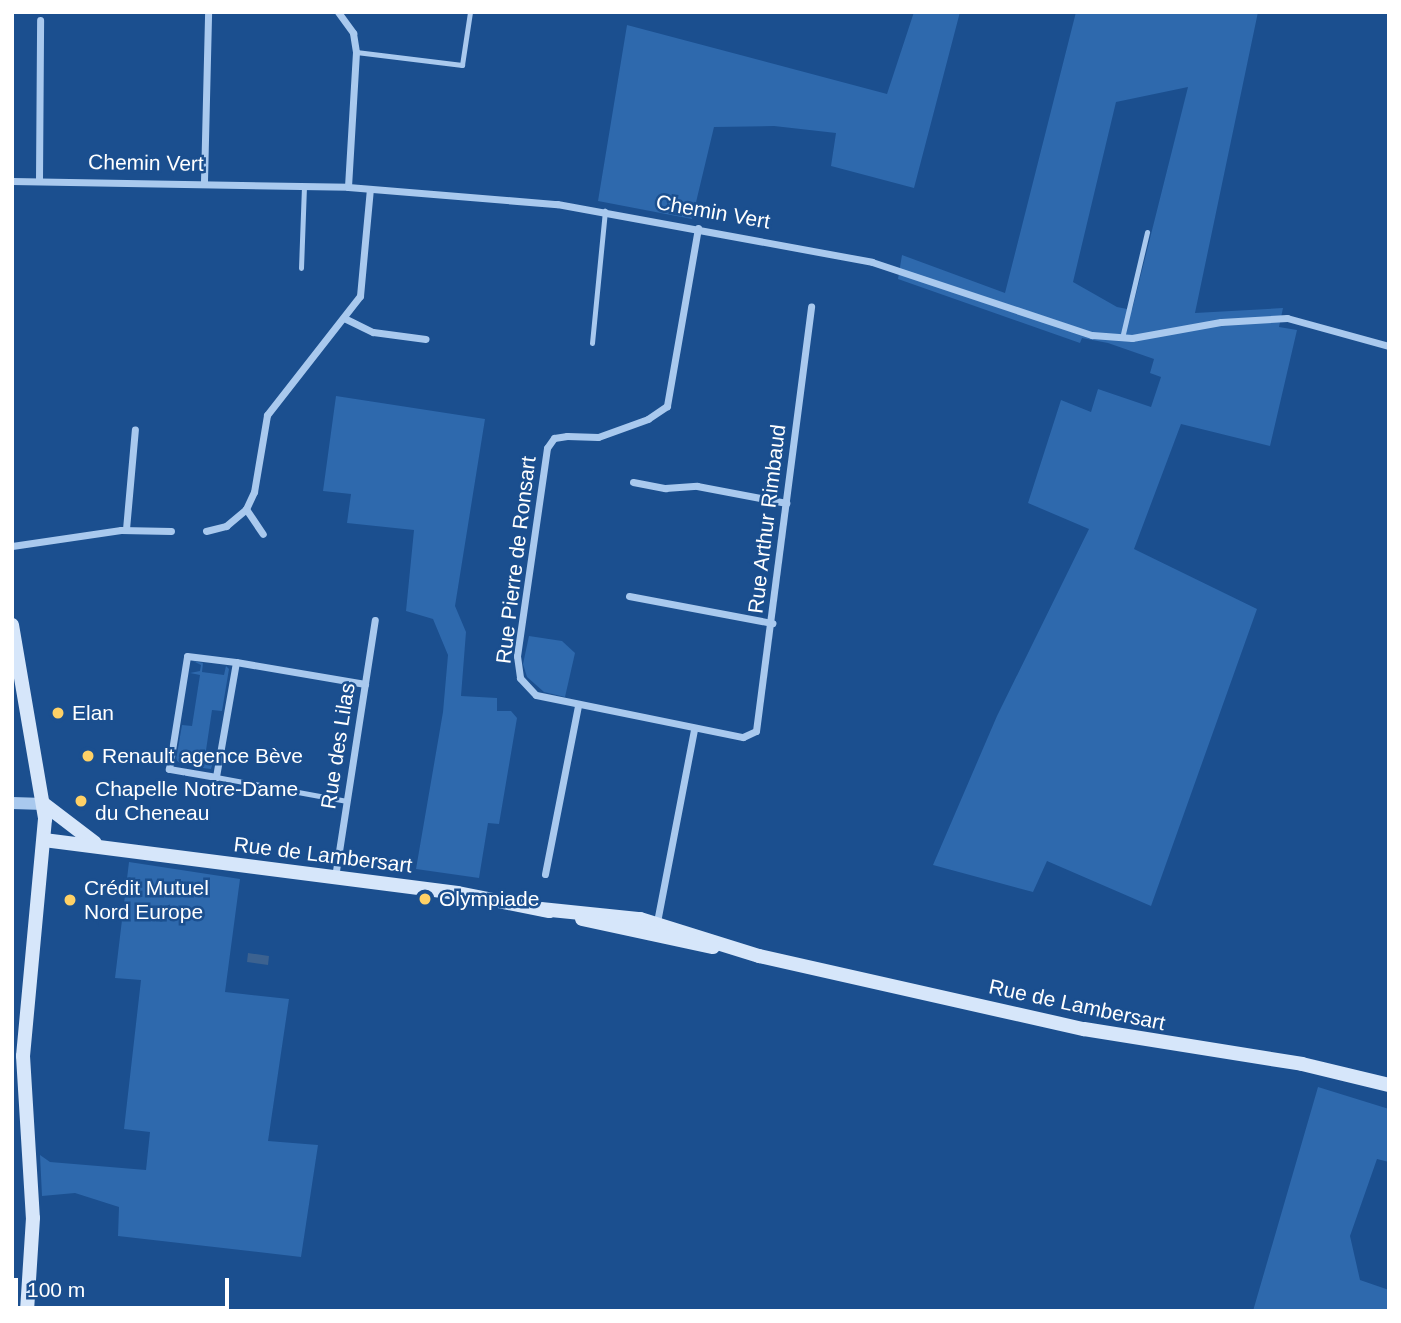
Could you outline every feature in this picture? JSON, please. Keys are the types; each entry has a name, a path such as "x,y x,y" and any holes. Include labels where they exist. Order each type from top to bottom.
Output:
{"main road":[{"path":"12,625 44,804 44,841 23,1056 33,1218 27,1311"},
{"name":"Rue de Lambersart","path":"44,804 99,845"},
{"name":"Rue de Lambersart","path":"44,841 99,845 486,897 656,929 760,956 1135,1040 1278,1059 1389,1085"}],"street":[{"path":"204,181 208,12"},
{"path":"338,12 353,33 356,52 348,187"},
{"path":"39,180 40,20"},
{"name":"Chemin Vert","path":"12,181 204,181 348,187 605,211 872,262 1074,330 1122,338 1287,318 1389,346"},
{"path":"206,531 226,526 246,509 254,492 267,415 344,318 362,290 370,189"},
{"name":"Rue Pierre de Ronsart","path":"698,228 667,406 648,419 598,437 554,438 547,448 517,665 520,678 536,695 694,729 743,737 752,734"},
{"name":"Rue Arthur Rimbaud","path":"752,734 759,727 811,307"},
{"path":"344,318 373,332 426,339"},
{"path":"126,529 135,429"},
{"path":"633,482 665,488 697,486 786,503"},
{"path":"246,509 263,534"},
{"path":"12,546 126,529 171,531"},
{"path":"629,596 772,623"},
{"name":"Rue des Lilas","path":"335,878 375,620"},
{"path":"236,662 216,777 169,769 187,656 236,662 365,684"},
{"path":"545,874 578,706"},
{"path":"656,929 694,729"},
{"path":"12,803 44,804"}],"lane":[{"path":"356,52 462,65 470,12"},
{"path":"301,268 304,186"},
{"path":"592,343 605,211"},
{"path":"1122,338 1147,232"},
{"path":"216,777 347,801"}],"shaded area":[{"path":"914,12 960,12 914,188 831,166 836,133 774,126 714,127 692,219 598,201 627,25 887,94"},
{"path":"1076,12 1258,12 1195,313 1283,308 1279,327 1297,330 1270,446 1181,424 1134,549 1257,609 1151,906 1047,861 1033,892 933,865 997,716 1089,529 1028,503 1061,400 1091,412 1098,389 1151,407 1161,377 1150,373 1154,359 1108,343 1082,338 1080,343 898,279 902,255 1005,293","holes":["1188,87 1132,310 1117,307 1073,282 1116,102"]},
{"path":"336,396 485,419 455,606 466,632 461,696 497,698 497,711 511,711 517,718 499,824 488,823 479,878 416,869 443,712 448,655 433,619 406,611 414,530 347,523 351,494 323,491"},
{"path":"529,636 562,641 575,653 565,697 544,692 527,677 523,664"},
{"path":"193,661 203,663 202,672 224,675 226,666 229,669 222,711 212,710 205,757 214,759 211,769 203,768 204,758 182,755 181,764 176,760 182,725 192,726 200,675 190,673 200,671 201,665"},
{"path":"129,862 240,879 225,992 289,999 268,1141 318,1145 301,1257 118,1236 119,1207 75,1193 42,1196 40,1155 50,1162 146,1170 150,1132 124,1129 141,980 115,978"},
{"path":"248,953 269,956 268,965 247,962"},
{"path":"1318,1087 1389,1109 1389,1162 1377,1159 1350,1236 1360,1280 1389,1290 1389,1311 1253,1311"}],"place":[{"name":"Elan","path":"58,713"},
{"name":"Renault agence Bève","path":"88,756"},
{"name":"Chapelle Notre-Dame du Cheneau","path":"81,801"},
{"name":"Olympiade","path":"425,899"},
{"name":"Crédit Mutuel Nord Europe","path":"70,900"}]}
